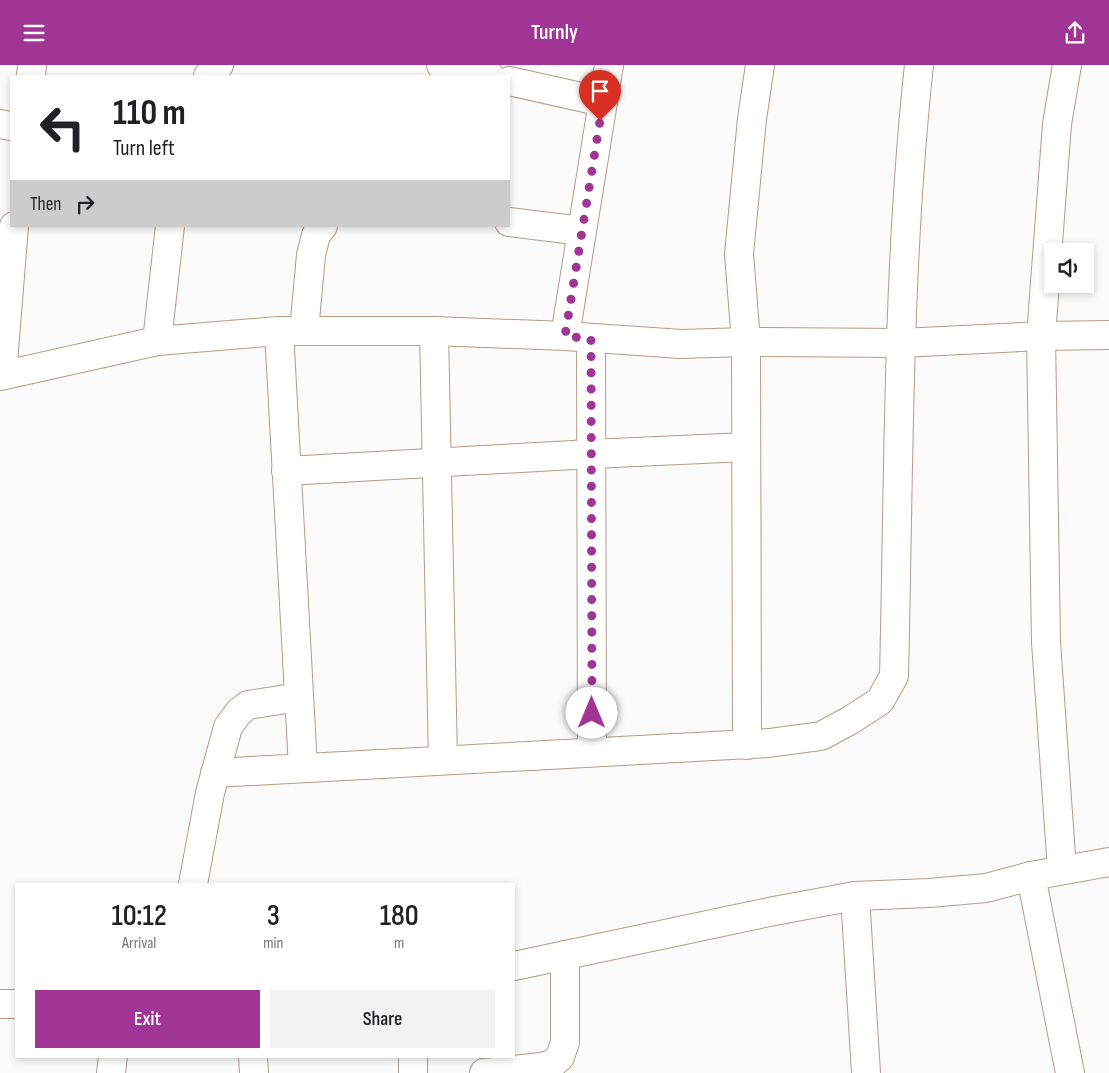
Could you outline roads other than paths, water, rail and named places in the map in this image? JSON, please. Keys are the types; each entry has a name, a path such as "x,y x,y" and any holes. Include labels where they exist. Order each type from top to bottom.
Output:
{"street":[{"path":"209,75 219,65"},
{"path":"441,65 486,75"},
{"path":"565,336 609,65"},
{"path":"747,745 746,342 739,254 752,119 760,65"},
{"path":"215,773 747,745 821,735 849,721 880,701 894,676 901,343 913,120 919,65"},
{"path":"1062,870 1046,642 1041,336 1057,124 1066,65"},
{"path":"510,81 603,102"},
{"path":"510,222 582,231"},
{"path":"14,227 1,375 157,341 292,331 434,331 565,336 681,344 746,342 901,343 1041,336 1109,335"},
{"path":"157,341 170,227"},
{"path":"303,767 286,471 292,331 316,235 322,227"},
{"path":"434,331 443,760"},
{"path":"591,339 592,753"},
{"path":"286,471 746,447"},
{"path":"193,883 210,793 228,727 248,705 299,697"},
{"path":"515,966 774,911 855,896 929,893 986,888 1031,876 1109,862"},
{"path":"1031,876 1070,1073"},
{"path":"855,896 866,1073"},
{"path":"484,1073 541,1067 552,1064 560,1057 565,1042 565,955"},
{"path":"0,1004 15,1004"},
{"path":"111,1073 113,1058"},
{"path":"253,1058 254,1073"},
{"path":"413,1058 413,1073"}]}
